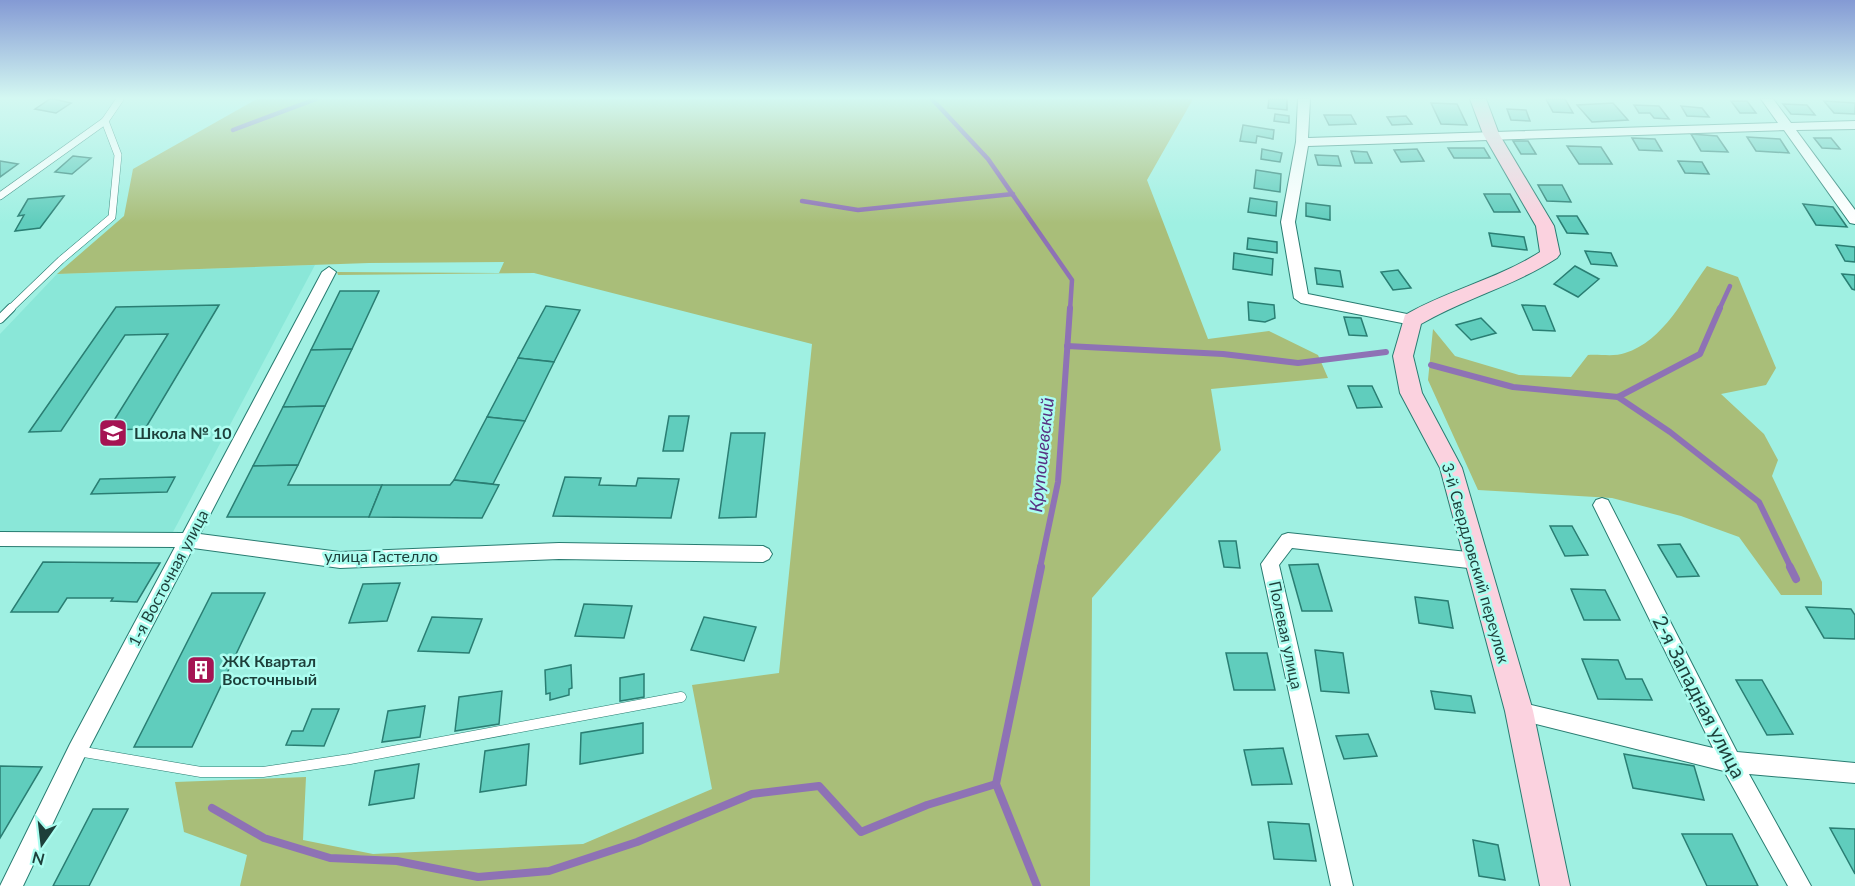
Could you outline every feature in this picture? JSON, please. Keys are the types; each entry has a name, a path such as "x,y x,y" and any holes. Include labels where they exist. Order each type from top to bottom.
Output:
{"main road":[{"path":"1412,320 1434,306 1529,270 1551,254 1545,226 1495,140"},
{"name":"3-й Свердловский переулок","path":"1412,320 1403,356 1412,393 1451,468 1519,711 1556,886"}],"street":[{"path":"1341,140 1302,142 1288,222 1301,297 1412,320"},
{"path":"1798,140 1855,220"},
{"name":"1-я Восточная улица","path":"11,886 77,751 330,272"},
{"name":"2-я Западная улица","path":"1602,505 1731,762 1800,886"},
{"name":"улица Гастелло","path":"0,538 187,540 340,560 559,551 763,554"},
{"name":"Полевая улица","path":"1342,886 1270,564 1288,540 1477,561"},
{"path":"1519,711 1731,762 1855,773"}],"lane":[{"path":"0,196 78,140"},
{"path":"0,319 61,260 112,217 118,155 112,140"},
{"path":"77,751 201,772 263,772 351,759 681,697"}],"shaded area":[{"name":"Школа № 10","path":"315,265 173,532 0,533 0,334 57,274"}],"green space":[{"path":"184,140 1170,140 1147,180 1208,339 1269,331 1318,355 1328,378 1211,389 1221,450 1092,598 1090,886 240,886 247,855 184,832 175,782 306,777 303,840 373,854 583,844 712,789 692,685 779,673 812,344 534,273 338,275 337,272 499,273 504,262 369,263 57,274 124,216 133,169"},
{"path":"1707,266 1738,277 1776,368 1766,385 1721,394 1764,434 1778,460 1772,476 1822,582 1822,595 1781,595 1739,537 1681,516 1612,498 1478,490 1428,380 1433,329 1455,356 1519,375 1571,377 1588,355 1621,354 1651,339 1672,317"}],"building":[{"path":"1240,140 1256,140 1256,143"},
{"path":"1633,140 1656,140 1662,151 1639,150"},
{"path":"1695,140 1720,140 1728,152 1701,151"},
{"path":"1749,140 1781,140 1789,153 1756,151"},
{"path":"1816,140 1833,140 1840,149 1822,148"},
{"path":"1513,141 1528,141 1536,154 1521,154"},
{"path":"1567,146 1601,147 1612,164 1579,164"},
{"path":"1448,148 1484,148 1490,158 1454,158"},
{"path":"1262,149 1282,153 1280,162 1261,159"},
{"path":"1417,149 1424,161 1401,162 1394,150"},
{"path":"1351,151 1367,152 1372,163 1355,163"},
{"path":"1315,155 1338,156 1341,166 1318,165"},
{"path":"73,156 91,158 72,174 55,172"},
{"path":"0,161 18,164 0,177"},
{"path":"1678,161 1702,162 1709,174 1685,173"},
{"path":"1256,170 1281,174 1280,192 1254,188"},
{"path":"1538,185 1562,185 1571,202 1547,201"},
{"path":"1484,194 1510,194 1520,212 1494,212"},
{"path":"64,196 40,228 15,231 24,215 18,216 28,199"},
{"path":"1250,198 1277,202 1276,216 1248,212"},
{"path":"1306,203 1330,206 1330,220 1306,216"},
{"path":"1803,204 1833,207 1847,227 1816,225"},
{"path":"1557,216 1577,216 1588,234 1567,233"},
{"path":"1489,233 1524,237 1527,250 1492,246"},
{"path":"1248,238 1277,242 1277,253 1247,249"},
{"path":"1836,245 1855,247 1855,262 1845,261"},
{"path":"1585,251 1611,253 1617,266 1591,264"},
{"path":"1234,253 1273,259 1272,275 1233,269"},
{"path":"1575,266 1599,279 1578,297 1554,284"},
{"path":"1315,268 1340,271 1343,287 1317,284"},
{"path":"1398,270 1411,288 1393,290 1381,272"},
{"path":"1842,274 1855,275 1855,290 1852,289"},
{"path":"340,291 379,291 352,349 311,350"},
{"path":"1248,302 1274,305 1275,318 1265,322 1249,320"},
{"path":"219,305 145,429 108,430 168,334 125,335 61,431 29,432 116,307"},
{"path":"1522,305 1545,306 1555,331 1533,330"},
{"path":"546,306 580,310 554,362 518,358"},
{"path":"1344,317 1361,318 1367,336 1349,335"},
{"path":"1481,318 1496,333 1471,340 1456,325"},
{"path":"352,349 325,406 283,407 311,350"},
{"path":"518,358 554,362 525,421 487,417"},
{"path":"1348,386 1372,386 1382,407 1357,408"},
{"path":"325,406 298,465 253,466 283,407"},
{"path":"669,416 689,416 683,451 663,451"},
{"path":"487,417 525,421 493,484 454,480"},
{"path":"731,433 765,433 756,517 719,518"},
{"path":"298,465 288,485 382,485 369,517 227,517 253,466"},
{"path":"175,477 167,492 91,494 100,479"},
{"path":"565,477 601,478 599,485 636,486 638,478 679,479 671,518 553,516"},
{"path":"454,480 499,485 482,518 369,517 382,485 450,485"},
{"path":"1550,526 1572,526 1588,555 1565,556"},
{"path":"1219,541 1236,541 1240,568 1224,567"},
{"path":"1680,544 1699,576 1677,577 1658,545"},
{"path":"43,562 160,563 137,602 111,601 113,598 67,598 58,612 11,612"},
{"path":"1318,564 1332,611 1302,611 1289,565"},
{"path":"400,583 387,621 349,623 363,584"},
{"path":"1571,589 1605,590 1620,620 1584,620"},
{"name":"ЖК Квартал Восточныый","path":"212,593 265,593 192,747 134,747"},
{"path":"1415,597 1448,601 1453,628 1419,623"},
{"path":"584,604 632,606 624,638 575,636"},
{"path":"1806,607 1851,609 1855,615 1855,639 1824,638"},
{"path":"432,617 482,619 469,653 418,651"},
{"path":"704,617 756,627 744,661 691,650"},
{"path":"1315,650 1343,653 1349,693 1321,691"},
{"path":"1226,653 1267,653 1275,690 1234,690"},
{"path":"1582,659 1618,660 1626,679 1642,679 1652,700 1598,699"},
{"path":"571,665 572,688 569,689 569,695 550,700 550,693 546,694 545,670"},
{"path":"644,674 644,697 620,701 620,678"},
{"path":"1736,680 1762,680 1793,734 1767,735"},
{"path":"502,691 499,724 455,731 459,697"},
{"path":"1431,691 1471,696 1475,713 1435,709"},
{"path":"425,706 420,737 382,742 388,711"},
{"path":"312,709 339,709 324,746 286,745 292,731 303,731"},
{"path":"643,723 643,753 580,764 581,733"},
{"path":"1368,734 1377,756 1344,759 1336,736"},
{"path":"529,744 526,785 480,792 485,751"},
{"path":"1283,748 1292,784 1252,785 1244,750"},
{"path":"1624,754 1694,766 1704,800 1633,788"},
{"path":"419,764 414,798 369,805 375,771"},
{"path":"0,766 42,767 0,838"},
{"path":"93,809 128,809 89,886 53,886"},
{"path":"1268,822 1309,824 1316,861 1274,859"},
{"path":"1830,828 1855,829 1855,874"},
{"path":"1682,834 1732,834 1758,886 1707,886"},
{"path":"1473,840 1498,845 1505,880 1479,876"}],"waterway":[{"name":"Крупошевский","path":"971,140 988,159 1012,194"},
{"path":"802,201 858,210 1012,194"},
{"name":"Крупошевский","path":"1012,194 1072,280 1070,310"},
{"path":"1719,310 1730,286"},
{"name":"Крупошевский","path":"1067,346 1070,308"},
{"path":"1618,397 1700,354 1720,308"},
{"name":"Крупошевский","path":"1040,568 1058,482 1067,346"},
{"path":"1067,346 1223,354 1298,363 1386,352"},
{"path":"1431,365 1513,387 1618,397"},
{"path":"1618,397 1670,432 1759,502 1791,568"},
{"name":"Крупошевский","path":"996,784 1041,567"},
{"path":"1790,567 1796,579"},
{"path":"212,808 264,838 330,858 397,861 478,877 549,871 637,842 752,794 819,786 861,832 927,805 996,784"},
{"name":"Крупошевский","path":"996,784 1037,886"}],"place":[{"name":"Школа № 10","path":"113,433"},
{"name":"ЖК Квартал Восточныый","path":"201,670"}]}
